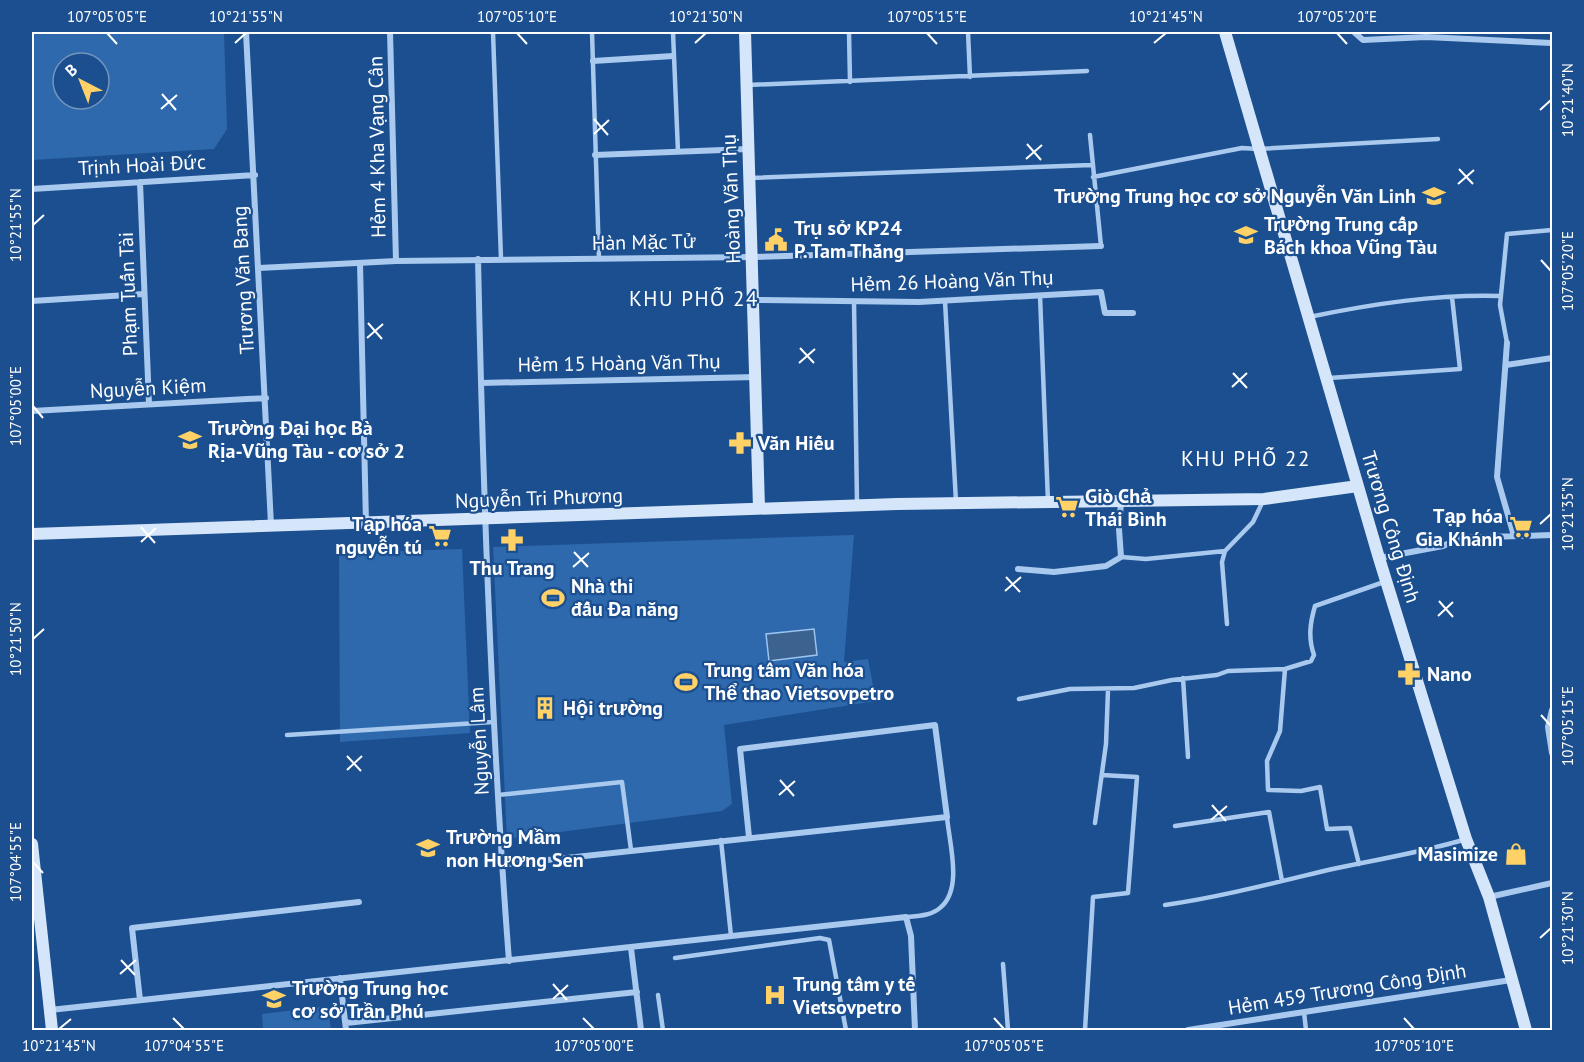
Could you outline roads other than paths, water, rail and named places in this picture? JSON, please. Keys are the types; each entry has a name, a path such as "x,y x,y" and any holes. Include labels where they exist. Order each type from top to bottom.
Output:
{"street":[{"name":"Trương Văn Bang","path":"246,32 271,526"},
{"name":"Hẻm 4 Kha Vạng Cân","path":"390,32 396,261"},
{"name":"Hoàng Văn Thụ","path":"745,32 757,377 759,508"},
{"name":"Trương Công Định","path":"1226,32 1258,149 1379,558 1466,839 1489,897 1526,1030"},
{"path":"1354,32 1363,40 1426,37 1552,44"},
{"path":"593,61 673,56"},
{"path":"596,156 749,149"},
{"name":"Trịnh Hoài Đức","path":"32,189 255,175"},
{"name":"Phạm Tuấn Tài","path":"140,182 149,404"},
{"name":"Hàn Mặc Tử","path":"259,268 396,261 753,257 1101,246"},
{"name":"Nguyễn Lâm","path":"478,260 484,520 493,722 508,961"},
{"path":"360,263 366,524"},
{"name":"Hẻm 26 Hoàng Văn Thụ","path":"754,300 945,301 1101,291 1105,313 1133,312"},
{"path":"32,301 143,294"},
{"path":"1507,343 1497,477 1514,536"},
{"path":"1506,365 1552,358"},
{"name":"Hẻm 15 Hoàng Văn Thụ","path":"481,383 757,377"},
{"name":"Nguyễn Kiệm","path":"32,411 266,398"},
{"name":"Nguyễn Tri Phương","path":"32,534 957,502 1264,499 1358,486"},
{"path":"1018,569 1054,572 1106,566 1121,557 1119,529 1121,502"},
{"path":"1379,558 1443,546 1460,538 1552,536"},
{"path":"1552,710 1548,727 1552,753"},
{"path":"501,864 947,817 935,725 740,749 749,837"},
{"path":"32,844 52,1030"},
{"path":"1489,897 1552,883"},
{"path":"140,1000 132,928 359,902"},
{"path":"50,1010 906,917 911,936 915,1030"},
{"path":"631,948 641,1030"},
{"path":"340,978 346,1027 637,992"},
{"name":"Hẻm 459 Trương Công Định","path":"1188,1030 1511,980"}],"lane":[{"path":"493,32 501,259"},
{"path":"592,32 599,259"},
{"path":"673,32 678,152"},
{"path":"849,32 850,82"},
{"path":"968,32 970,76"},
{"path":"747,85 1087,71"},
{"path":"1090,135 1091,165 1101,246"},
{"path":"1093,177 1242,148 1438,139"},
{"path":"750,178 1091,165"},
{"path":"1507,343 1501,296 1507,234 1552,230"},
{"path":"1040,295 1048,502"},
{"path":"1309,317 1388,303 1452,297 1501,296"},
{"path":"1326,378 1460,369 1452,297"},
{"path":"945,301 957,502"},
{"path":"854,302 857,506"},
{"path":"1227,624 1222,562 1226,551 1253,522 1264,499"},
{"path":"1121,557 1146,559 1226,551"},
{"path":"1018,699 1070,689 1134,688 1183,678 1217,675 1228,671 1285,669 1311,661 1314,655 1310,644 1311,621 1315,606 1386,581"},
{"path":"1285,669 1280,731 1269,749 1267,761 1268,790 1301,791 1320,787 1328,830 1350,828 1359,864"},
{"path":"1183,678 1188,757"},
{"path":"1095,823 1102,776 1108,690"},
{"path":"287,735 493,722"},
{"path":"1085,1030 1093,897 1128,893 1136,806 1137,777 1102,776"},
{"path":"498,795 622,782 631,850"},
{"path":"1175,826 1269,812 1282,881"},
{"path":"906,917 928,914 942,907 950,893 953,880 947,817"},
{"path":"1165,905 1209,898 1418,853 1466,839"},
{"path":"721,840 731,936"},
{"path":"675,958 820,938 829,940 846,1030"},
{"path":"1003,964 1008,1030"},
{"path":"658,994 663,1030"},
{"path":"1304,1012 1306,1030"}],"place":[{"name":"Trường Trung học cơ sở Nguyễn Văn Linh","path":"1434,196"},
{"name":"Trường Trung cấp Bách khoa Vũng Tàu","path":"1246,235"},
{"name":"Trụ sở KP24 P. Tam Thắng","path":"776,240"},
{"name":"Trường Đại học Bà Rịa-Vũng Tàu - cơ sở 2","path":"190,440"},
{"name":"Văn Hiếu","path":"740,443"},
{"name":"Giò Chả Thái Bình","path":"1067,507"},
{"name":"Tạp hóa Gia Khánh","path":"1521,527"},
{"name":"Tạp hóa nguyễn tú","path":"440,536"},
{"name":"Thu Trang","path":"512,540"},
{"name":"Nhà thi đấu Đa năng","path":"553,598"},
{"name":"Nano","path":"1409,674"},
{"name":"Trung tâm Văn hóa Thể thao Vietsovpetro","path":"686,682"},
{"name":"Hội trường","path":"545,708"},
{"name":"Trường Mầm non Hương Sen","path":"428,848"},
{"name":"Masimize","path":"1516,854"},
{"name":"Trung tâm y tế Vietsovpetro","path":"775,995"},
{"name":"Trường Trung học cơ sở Trần Phú","path":"274,999"}],"district":[{"name":"KHU PHỐ 24","path":"694,298"},
{"name":"KHU PHỐ 22","path":"1246,458"}]}
